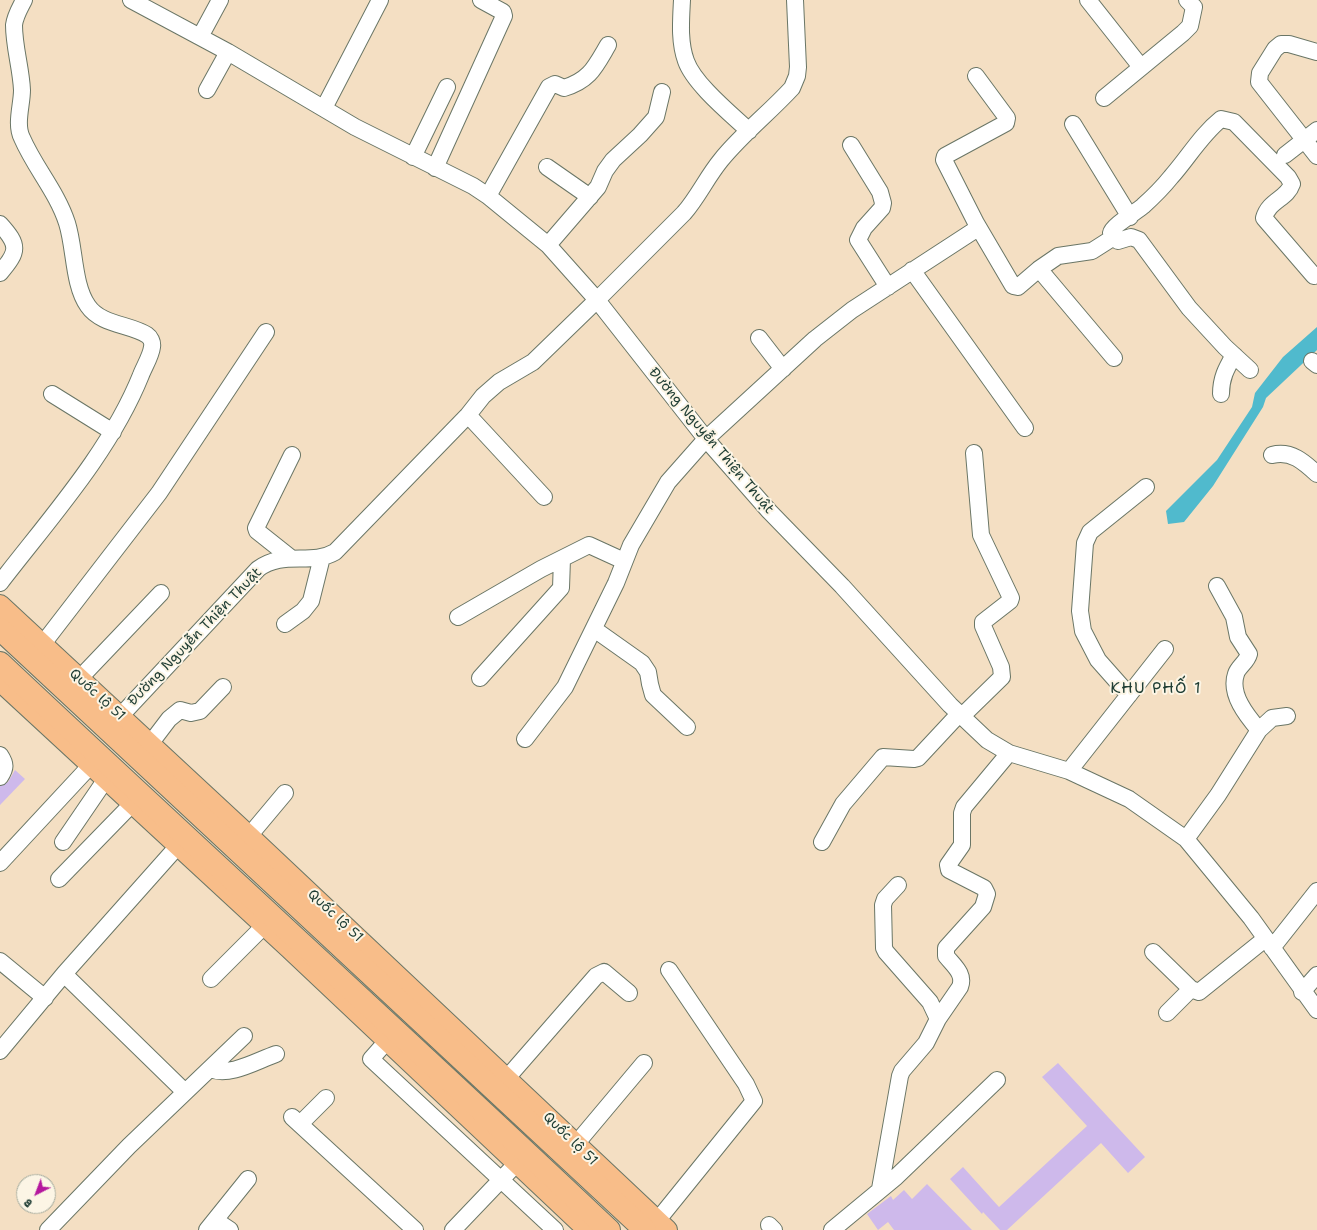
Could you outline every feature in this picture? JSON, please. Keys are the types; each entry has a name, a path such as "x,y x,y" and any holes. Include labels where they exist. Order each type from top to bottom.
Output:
{"highway":[{"name":"Quốc lộ 51","path":"0,630 37,652 655,1228"},
{"path":"0,663 182,842 413,1045 609,1230"}],"main road":[{"name":"Quốc lộ 51","path":"0,605 37,652 79,679 114,723 150,744 249,836 440,1026 507,1078 576,1144 655,1228"},
{"path":"0,681 133,804 182,842 264,926 588,1230"}],"street":[{"path":"0,583 113,432 137,384 152,346 151,340 147,335 97,315 88,306 80,286 69,229 62,208 21,136 21,71 15,43 14,26 15,16 24,0"},
{"path":"200,37 220,0"},
{"path":"324,108 380,0"},
{"path":"435,168 504,16 503,12 481,0"},
{"path":"682,0 681,30 685,60 693,76 749,132"},
{"path":"141,2 355,127 474,186 548,245 598,300 689,207 721,160 792,88 797,76 795,0"},
{"path":"1088,0 1141,67"},
{"path":"1104,98 1190,26 1194,7 1187,0"},
{"path":"1316,52 1289,44 1281,44 1275,49 1260,73 1259,82 1317,156"},
{"path":"488,196 549,87 555,84 564,88 584,80 596,66 608,45"},
{"path":"207,90 228,52"},
{"path":"976,76 1007,118 1006,123 946,155 944,160 978,228 1013,286 1018,287 1039,269 1058,256 1092,251 1114,238"},
{"path":"413,157 447,87"},
{"path":"548,245 590,197 613,160 640,135 656,117 662,92"},
{"path":"1250,370 1189,308 1139,240 1131,237 1118,241 1111,233 1113,229 1130,217 1171,178 1211,127 1221,119 1234,122 1288,176 1292,184 1290,190 1270,205 1264,218 1314,276"},
{"path":"1073,124 1130,217"},
{"path":"1285,155 1317,130"},
{"path":"851,145 880,192 883,203 882,208 864,228 858,240 888,287"},
{"path":"546,167 590,197"},
{"path":"0,224 9,234 15,245 11,258 0,273"},
{"path":"525,739 565,687 594,629 631,545 668,482 706,439 815,339 852,310 978,228"},
{"path":"1039,269 1114,358"},
{"path":"912,270 1025,428"},
{"name":"Đường Nguyễn Thiện Thuật","path":"114,723 258,569 267,562 291,558 327,557 343,545 468,415 483,396 499,382 533,362 598,300 706,439 768,511 842,586 960,715 987,740 1009,753 1069,771 1130,799 1186,839 1229,891 1302,992 1317,1010"},
{"path":"37,652 159,493 266,332"},
{"path":"759,338 783,369"},
{"path":"1221,394 1224,372 1234,355"},
{"path":"52,394 113,432"},
{"path":"468,415 544,497"},
{"path":"822,842 843,804 883,757 918,758 960,715 1002,677 1001,667 982,626 983,622 1010,601 1011,598 981,535 974,453"},
{"path":"1272,455 1285,453 1302,461 1317,474"},
{"path":"291,558 257,531 256,528 292,455"},
{"path":"1129,695 1098,660 1083,631 1080,611 1085,544 1090,532 1146,486"},
{"path":"458,617 562,558 589,545 624,561"},
{"path":"285,624 303,611 312,601 322,557"},
{"path":"480,678 561,588 562,558"},
{"path":"1217,586 1234,617 1238,637 1249,654 1248,659 1236,673 1234,682 1241,709 1259,730"},
{"path":"79,679 161,593"},
{"path":"594,629 642,663 648,672 653,695 687,727"},
{"path":"1069,771 1165,649"},
{"path":"150,744 169,719 180,710 191,713 200,711 223,687"},
{"path":"1186,839 1218,795 1259,730 1272,718 1287,716"},
{"path":"880,1189 900,1076 902,1071 926,1043 938,1019 960,987 962,981 960,973 946,956 946,948 980,910 987,894 984,888 950,871 948,865 962,845 962,813 964,807 1009,753"},
{"path":"0,756 5,763 6,769 0,777"},
{"path":"0,863 91,765"},
{"path":"63,842 106,779"},
{"path":"249,836 285,793"},
{"path":"59,879 133,804"},
{"path":"1,1049 64,974 182,842"},
{"path":"898,885 885,899 883,905 884,948 930,1002 938,1019"},
{"path":"1153,952 1191,989 1199,992 1202,991 1268,944 1317,891"},
{"path":"211,979 264,926"},
{"path":"0,961 45,998"},
{"path":"655,1228 754,1101 746,1084 669,970"},
{"path":"507,1078 596,976 604,972 629,993"},
{"path":"64,974 185,1092"},
{"path":"1302,992 1317,975"},
{"path":"1167,1013 1191,989"},
{"path":"48,1230 129,1146 244,1036"},
{"path":"387,1041 371,1060 555,1230"},
{"path":"210,1069 216,1071 237,1068 276,1054"},
{"path":"576,1144 644,1063"},
{"path":"832,1230 880,1189 997,1080"},
{"path":"326,1098 296,1121 415,1230"},
{"path":"453,1230 500,1179 517,1163"},
{"path":"230,1230 211,1225 248,1179"}],"water":[{"path":"1317,327 1317,350 1266,398 1263,407 1213,486 1184,522 1168,524 1166,511 1217,460 1252,407 1255,393 1283,357"}],"building":[{"path":"15,770 25,779 0,805 0,786 8,782"},
{"path":"1058,1063 1145,1157 1128,1173 1101,1143 1007,1230 1000,1230 983,1212 982,1214 950,1179 963,1167 999,1207 1087,1126 1042,1077"},
{"path":"927,1184 972,1230 894,1230 888,1222 878,1230 867,1214 891,1196 893,1200 904,1190 912,1199"}],"district":[{"name":"KHU PHỐ 1","path":"1156,689"}]}
